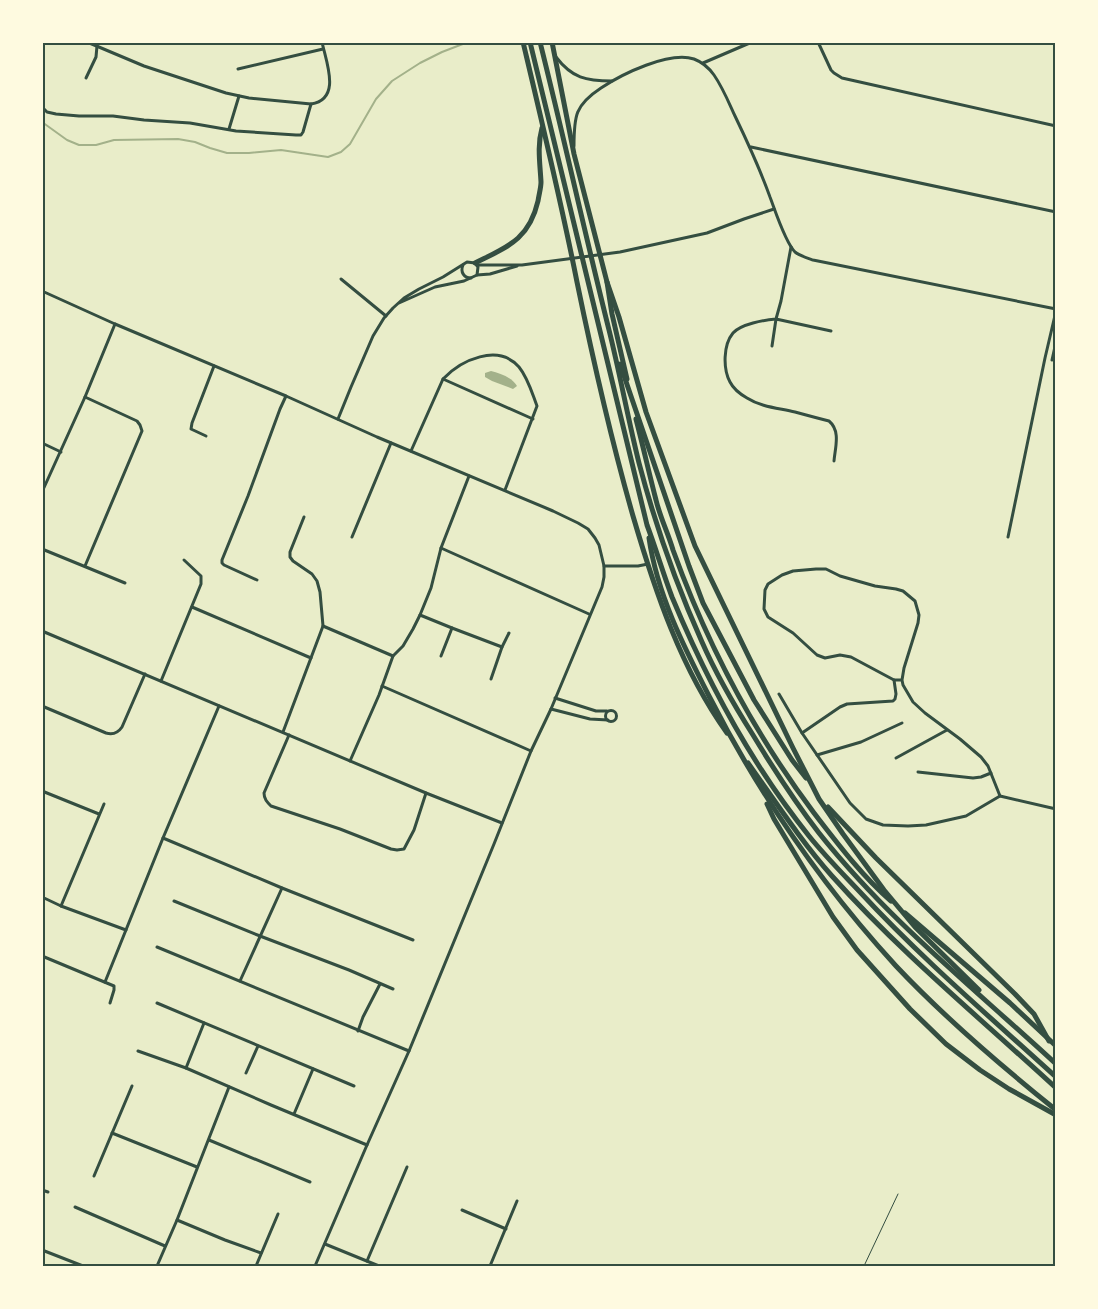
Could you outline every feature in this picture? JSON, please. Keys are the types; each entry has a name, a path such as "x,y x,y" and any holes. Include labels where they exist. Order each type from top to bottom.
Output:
{"highway":[{"path":"523,42 622,479 665,615 696,683 752,769 808,847 831,875 932,976 1056,1088"},
{"path":"530,42 647,525 652,555 666,600 690,658 751,773 780,819 818,872 863,928 896,965 986,1052 1056,1110"},
{"path":"540,42 640,464 678,585 702,642 730,698 774,770 820,833 848,867 901,923 1056,1064"},
{"path":"552,42 574,154 607,282 646,412 690,532 721,601 819,799 843,834 884,890 915,927 1035,1045"},
{"path":"476,264 516,240 526,230 532,220 541,184 539,138 542,125"},
{"path":"607,282 612,314 656,501 681,572 699,615 732,685 754,725 795,788 874,887 1010,1003 1056,1046"},
{"path":"611,338 689,566 710,617 754,700 792,760 826,805 876,858 1034,1014 1049,1041"},
{"path":"647,525 672,596 707,675 755,758 809,836 889,923 988,1017 1056,1077"},
{"path":"752,769 774,819 833,917 857,950 910,1009 946,1044 993,1079 1056,1115"}],"street":[{"path":"87,42 144,66 216,90 239,96 311,104 320,102 330,87 330,77 322,42"},
{"path":"702,63 752,42"},
{"path":"818,42 831,70 842,78 1056,126"},
{"path":"86,78 96,57 97,46"},
{"path":"238,69 323,49"},
{"path":"555,56 572,74 592,80 612,81"},
{"path":"574,154 574,131 578,110 586,99 612,81 639,68 672,58 683,57 693,59 702,63 715,76 750,147 774,209 791,246 796,252 812,260 1056,310 1008,537"},
{"path":"228,130 239,96"},
{"path":"43,108 51,114 129,117 144,120 190,123 228,130 300,135 304,129 311,104"},
{"path":"750,147 1056,212"},
{"path":"338,419 366,350 386,316 411,293 470,261 476,264 522,264 620,252 707,233 774,209"},
{"path":"772,346 791,246"},
{"path":"476,264 478,270 476,275"},
{"path":"399,303 435,287 522,264"},
{"path":"463,265 463,274 472,278"},
{"path":"341,279 386,316"},
{"path":"42,291 553,511 588,529 599,545 604,566 602,587 589,614 551,709 531,751 409,1051 315,1266"},
{"path":"831,331 776,319 753,323 734,332 728,342 726,359 730,383 747,398 763,406 812,416 831,423 836,430 834,461"},
{"path":"42,492 45,481 85,397 115,324"},
{"path":"1045,358 1054,360 1056,342"},
{"path":"411,451 444,379 450,372 474,359 488,356 503,357 518,366 527,379 537,406 505,490"},
{"path":"206,436 191,429 214,366"},
{"path":"444,379 533,419"},
{"path":"257,580 224,565 222,560 286,396"},
{"path":"85,397 136,421 142,431 85,566"},
{"path":"352,537 391,442"},
{"path":"42,443 60,452"},
{"path":"350,761 393,656 403,646 420,615 431,588 441,548 469,476"},
{"path":"283,732 323,626 320,592 317,581 312,574 290,557 290,552 304,517"},
{"path":"441,548 589,614"},
{"path":"42,549 125,583"},
{"path":"161,681 202,580 201,576 184,560"},
{"path":"604,566 638,566 648,564"},
{"path":"902,680 894,680 851,657 840,655 825,658 817,655 793,633 768,617 764,609 765,590 768,584 782,575 793,571 826,569 840,576 875,586 903,591 915,601 919,615 918,624 907,656 902,680 903,685 913,702 924,713 981,757 988,766 1000,796"},
{"path":"192,607 311,658"},
{"path":"420,615 502,647"},
{"path":"323,626 393,656"},
{"path":"441,656 452,628"},
{"path":"42,631 426,793 502,823"},
{"path":"491,680 502,647 509,633"},
{"path":"42,706 106,733 115,734 122,727 145,674"},
{"path":"802,733 847,704 892,701 895,699 896,694 894,680"},
{"path":"382,686 531,751"},
{"path":"779,694 802,733 850,803 866,819 883,825 926,825 966,816 1000,796 1056,809"},
{"path":"551,709 590,720 614,720 616,716 614,711 611,710 596,711 555,698"},
{"path":"105,982 219,706"},
{"path":"607,711 605,716 608,720"},
{"path":"818,755 861,742 902,723"},
{"path":"896,758 947,730"},
{"path":"289,735 264,793 264,797 271,806 397,850 404,849 414,830 426,793"},
{"path":"918,772 973,778 991,773"},
{"path":"42,791 99,814"},
{"path":"61,906 104,804"},
{"path":"163,838 413,940"},
{"path":"240,981 282,888"},
{"path":"42,897 126,930"},
{"path":"174,901 350,970 393,989"},
{"path":"157,947 409,1051"},
{"path":"42,956 114,986 110,1002"},
{"path":"358,1030 380,984"},
{"path":"157,1003 354,1086"},
{"path":"186,1068 204,1023"},
{"path":"246,1072 258,1046"},
{"path":"138,1051 186,1068 367,1145"},
{"path":"294,1114 313,1069"},
{"path":"94,1176 132,1086"},
{"path":"157,1266 229,1087"},
{"path":"112,1133 197,1167"},
{"path":"209,1140 310,1182"},
{"path":"367,1261 407,1167"},
{"path":"42,1190 48,1192"},
{"path":"490,1266 517,1201"},
{"path":"75,1207 165,1246"},
{"path":"462,1210 506,1228"},
{"path":"256,1266 278,1214"},
{"path":"177,1220 261,1253"},
{"path":"325,1244 379,1266"},
{"path":"42,1250 83,1266"}],"lane":[{"path":"864,1266 898,1194"}],"shaded area":[{"path":"491,371 509,378 517,386 513,389 485,377 485,373"}],"waterway":[{"path":"42,122 67,140 79,145 96,145 114,140 178,139 195,142 227,153 281,150 328,157 341,152 350,144 376,99 392,81 420,63 468,42"}]}
